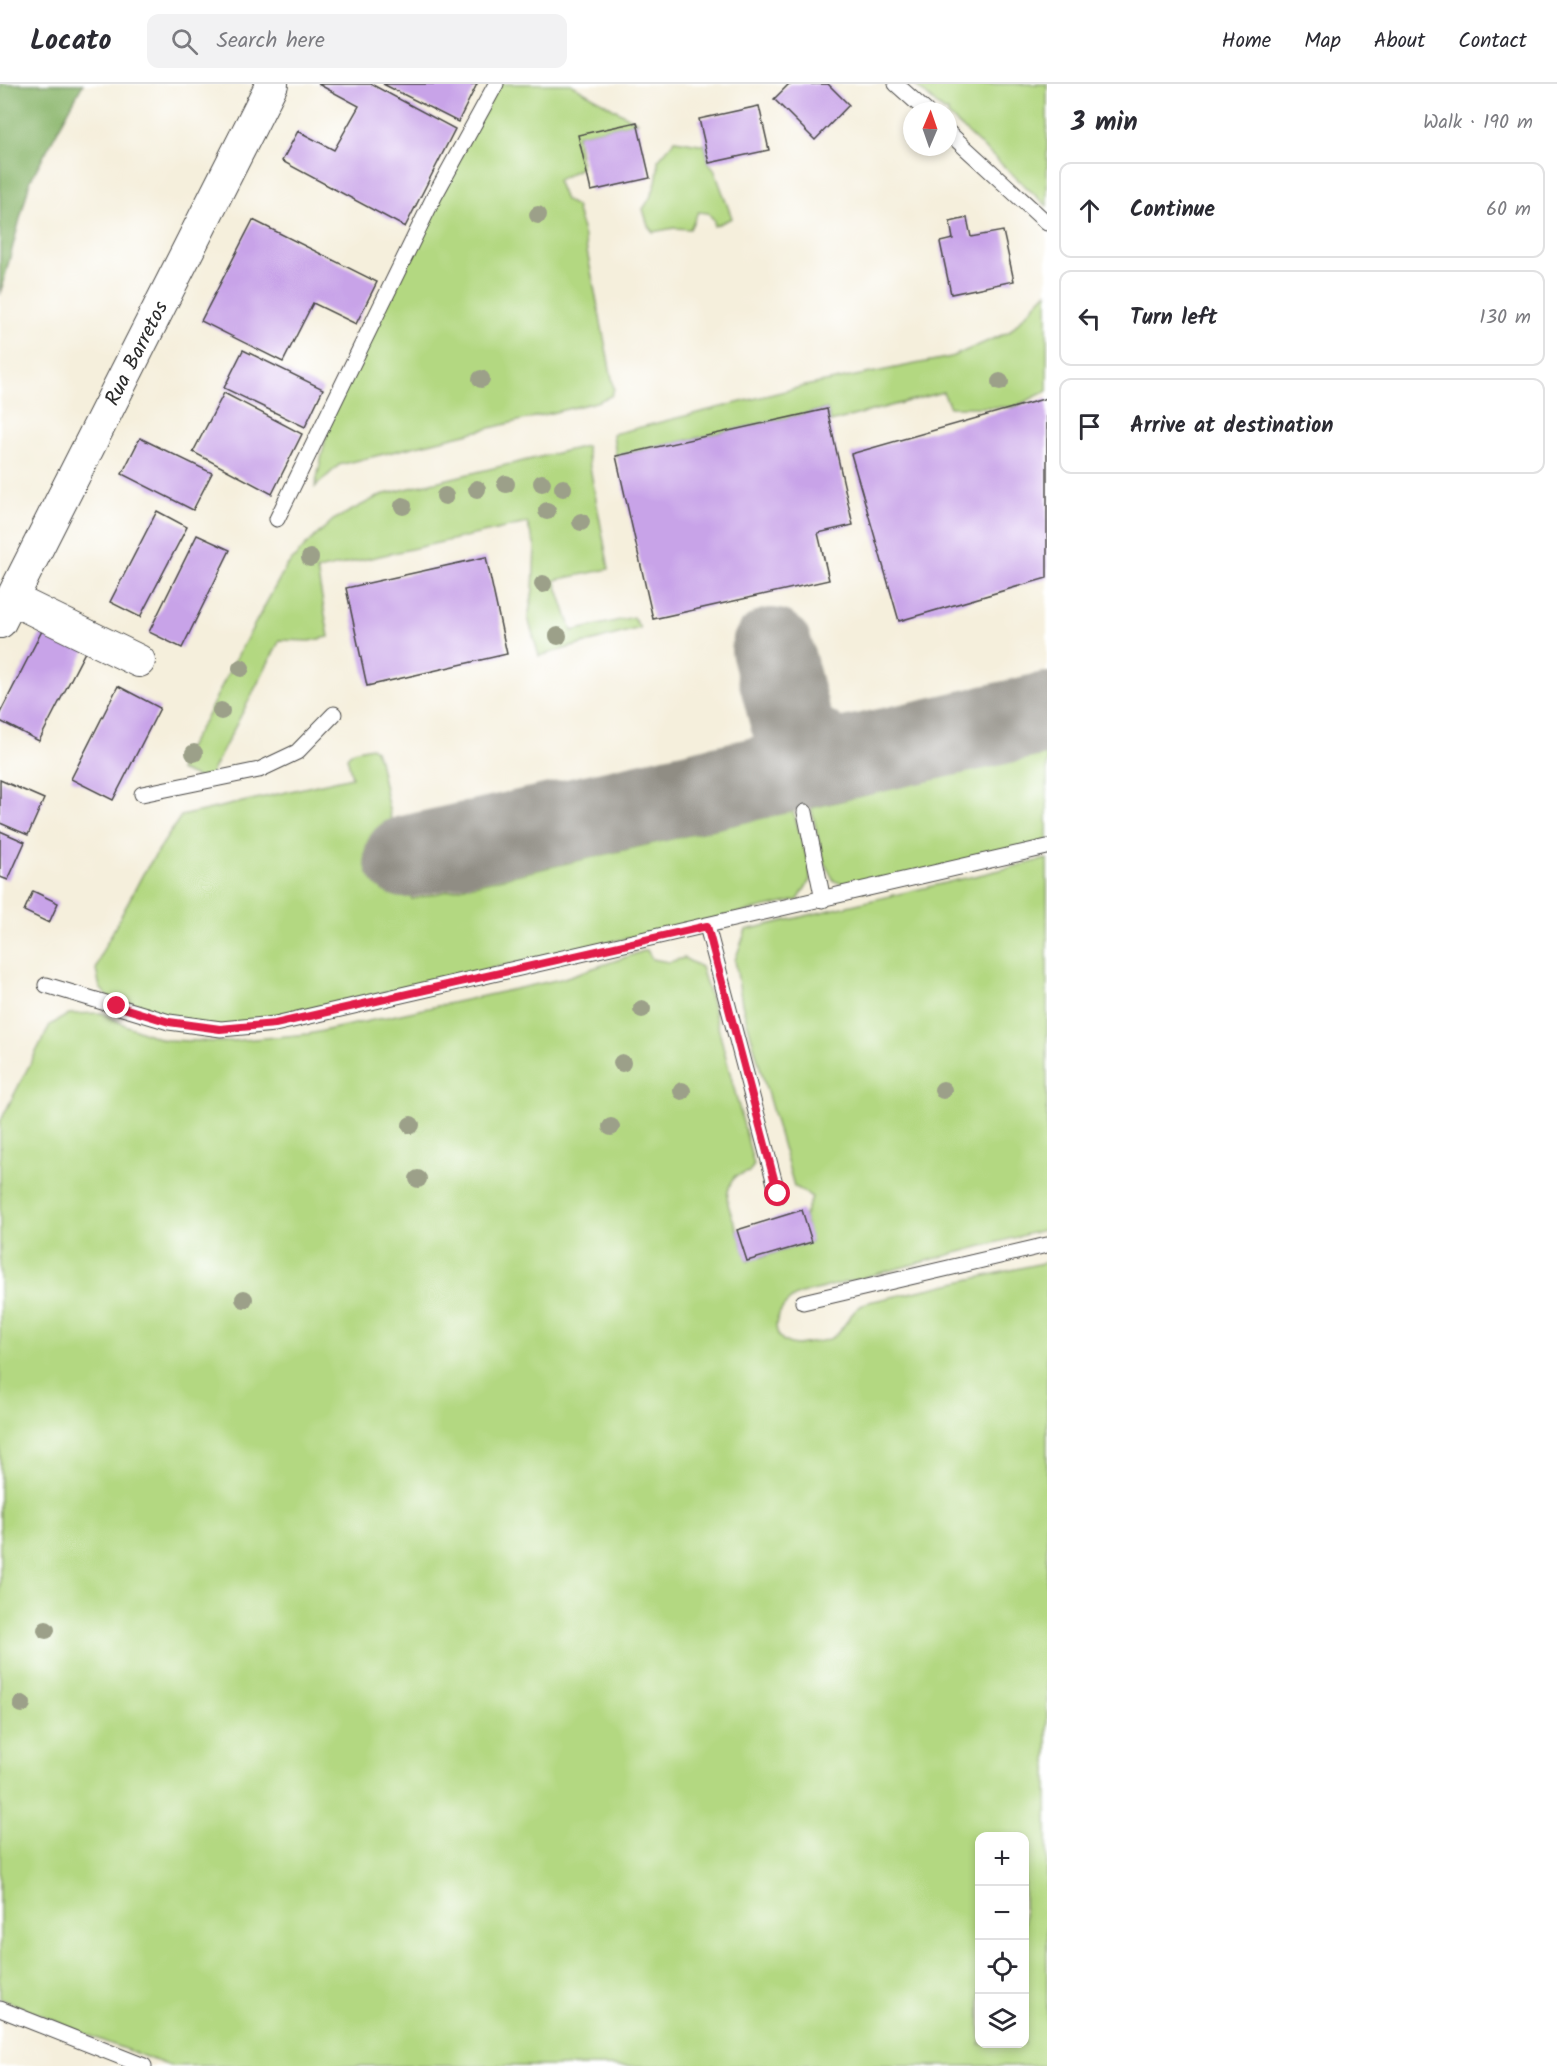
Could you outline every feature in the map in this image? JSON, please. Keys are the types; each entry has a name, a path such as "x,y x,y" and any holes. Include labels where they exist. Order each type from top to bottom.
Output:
{"street":[{"name":"Rua Barretos","path":"6,610 272,84"},
{"path":"6,610 139,661"}],"lane":[{"path":"277,519 434,197 496,84"},
{"path":"896,84 916,102"},
{"path":"957,140 1047,223"},
{"path":"142,794 259,770 297,752 334,714"},
{"path":"805,812 823,900"},
{"path":"46,986 169,1022 220,1029 275,1024 1047,847"},
{"path":"707,926 778,1194"},
{"path":"803,1302 1047,1245"},
{"path":"0,2009 144,2066"}],"green space":[{"path":"0,84 83,84 30,181 0,295"},
{"path":"497,84 571,84 637,122 577,135 581,168 557,180 565,200 576,206 585,241 614,389 611,396 596,402 339,465 315,487 333,405"},
{"path":"914,84 1047,84 1047,206 957,123 957,102 934,102"},
{"path":"675,140 705,145 709,163 714,169 732,218 714,226 714,220 708,213 698,212 690,229 674,228 653,232 648,226 643,209 655,186 658,160"},
{"path":"1047,292 1047,391 1014,407 950,407 943,392 830,422 827,409 616,456 613,434 805,386 951,357 1009,332"},
{"path":"586,446 609,569 555,580 572,631 633,617 640,628 539,656 528,618 533,591 535,546 527,523 317,570 329,637 310,641 280,640 207,781 179,770 186,751 286,567 333,520 381,495"},
{"path":"371,747 375,750 379,760 399,860 412,899 793,811 810,868 810,880 798,900 221,1029 117,1006 100,988 96,970 101,954 143,874 181,816 352,777 347,757 353,751"},
{"path":"1047,752 1047,842 863,891 834,881 824,862 811,808"},
{"path":"1047,859 1047,1229 801,1294 784,1306 776,1322 780,1337 787,1342 797,1345 822,1341 838,1333 857,1309 869,1302 1047,1262 1047,2066 170,2066 0,1998 0,1122 50,1025 69,1014 102,1013 125,1025 164,1040 222,1042 309,1034 561,979 647,950 652,959 669,962 684,958 701,967 754,1165 749,1172 735,1176 727,1196 729,1209 748,1261 811,1242 804,1217 812,1197 794,1186 742,1004 735,960 746,930"}],"building":[{"path":"318,84 371,84 455,129 405,227 282,161 298,131 334,150 359,106"},
{"path":"383,84 477,84 458,122"},
{"path":"789,84 828,84 849,105 815,140 774,99"},
{"path":"759,106 769,150 709,163 699,119"},
{"path":"637,122 650,178 591,191 578,135"},
{"path":"967,218 971,237 1003,231 1014,281 951,294 940,242 953,239 950,222"},
{"path":"253,220 377,282 356,324 313,303 283,362 201,321"},
{"path":"243,350 323,389 305,427 224,388"},
{"path":"224,393 302,434 272,494 193,452"},
{"path":"1047,398 1047,578 899,621 851,454"},
{"path":"827,409 853,525 818,533 829,580 653,619 616,456"},
{"path":"140,438 212,473 193,510 122,474"},
{"path":"157,511 187,527 140,617 110,602"},
{"path":"197,535 230,550 182,648 149,632"},
{"path":"486,557 507,654 367,686 346,588"},
{"path":"43,629 86,650 39,741 0,721 0,713"},
{"path":"118,686 160,708 113,800 71,779"},
{"path":"0,780 44,799 28,835 0,823"},
{"path":"0,831 25,842 8,880 0,877"},
{"path":"33,891 58,903 49,923 24,911"},
{"path":"802,1210 812,1242 747,1261 737,1230"}],"taxiway":[{"path":"772,649 790,718 798,737 834,761"},
{"path":"405,857 1047,713"}],"route":[{"path":"117,1006 169,1022 220,1029 275,1024 707,926 778,1194"}]}
